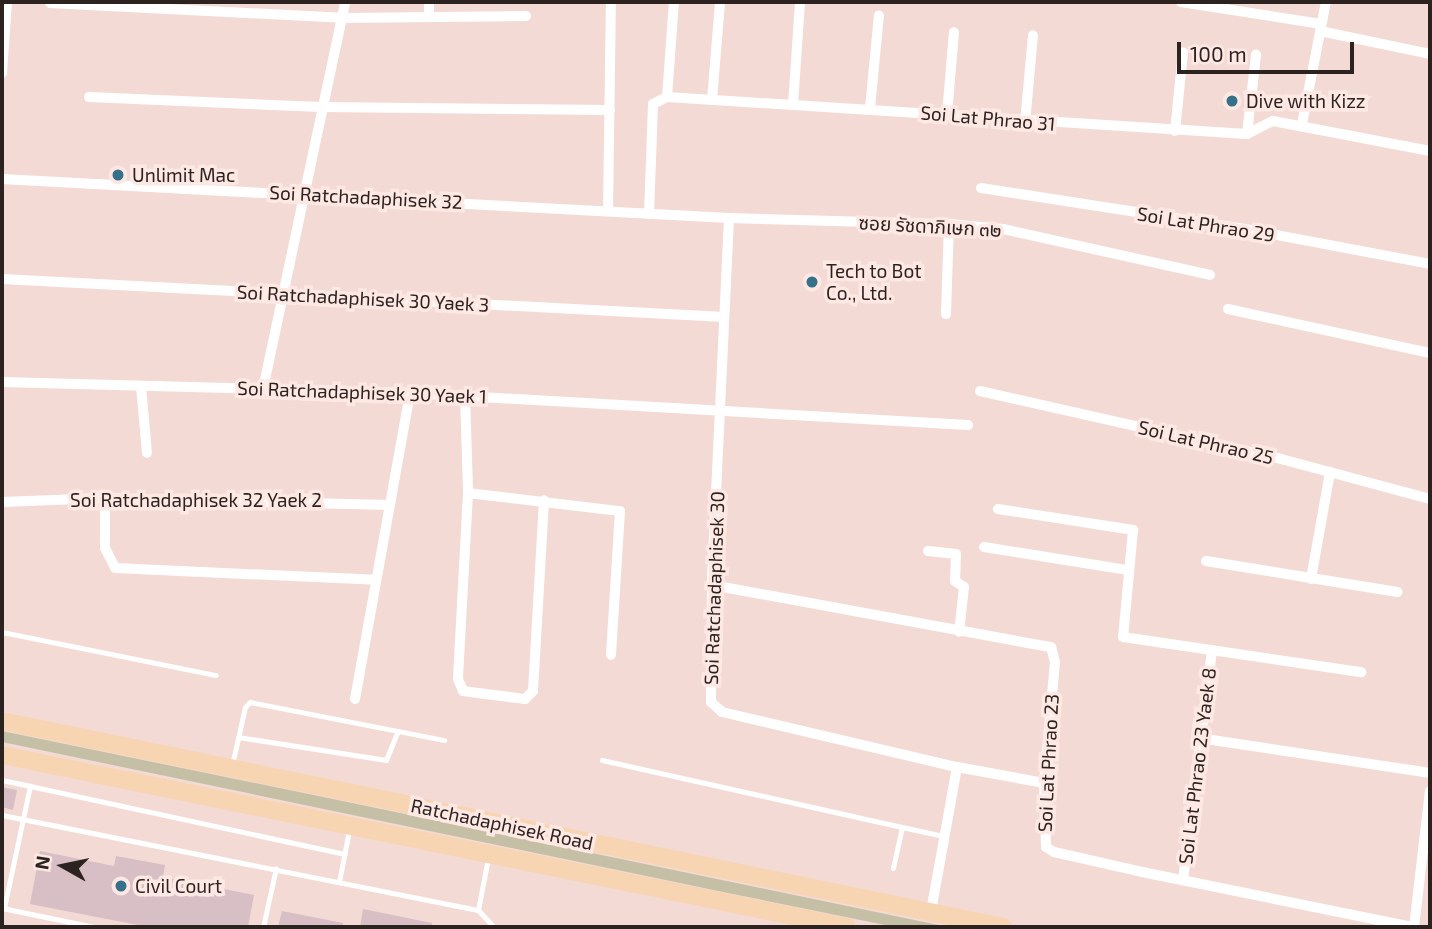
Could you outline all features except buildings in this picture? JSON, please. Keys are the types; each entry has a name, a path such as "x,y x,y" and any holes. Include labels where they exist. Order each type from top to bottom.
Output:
{"main road":[{"name":"Ratchadaphisek Road","path":"2,721 1003,927"},
{"name":"Ratchadaphisek Road","path":"2,755 350,828 490,853 794,923 847,927"}],"street":[{"path":"2,73 7,2"},
{"path":"263,389 345,2"},
{"path":"429,2 429,17"},
{"path":"608,211 611,2"},
{"path":"649,214 653,104 667,97 674,2"},
{"path":"712,100 720,2"},
{"path":"793,105 800,2"},
{"path":"1181,2 1321,28 1430,54"},
{"path":"1302,124 1326,2"},
{"path":"50,3 342,18 526,16"},
{"path":"870,108 879,15"},
{"path":"947,115 954,32"},
{"path":"1025,123 1033,35"},
{"path":"1175,131 1183,52"},
{"path":"1247,134 1256,55"},
{"path":"89,97 321,107 610,110"},
{"name":"Soi Lat Phrao 31","path":"667,97 870,108 1025,123 1247,134 1273,121 1302,124 1430,151"},
{"name":"Soi Ratchadaphisek 32","path":"2,179 303,193 729,218"},
{"name":"Soi Lat Phrao 29","path":"981,188 1245,229 1430,264"},
{"name":"ซอย รัชดาภิเษก ๓๒","path":"729,218 949,224 1003,229 1210,275"},
{"name":"Soi Ratchadaphisek 30","path":"729,218 712,585 711,702 715,709 957,766 1044,783"},
{"path":"946,314 949,224"},
{"name":"Soi Ratchadaphisek 30 Yaek 3","path":"2,279 724,317"},
{"path":"1227,309 1430,353"},
{"name":"Soi Ratchadaphisek 30 Yaek 1","path":"2,382 410,393 722,408 968,425"},
{"path":"141,386 147,453"},
{"name":"Soi Lat Phrao 25","path":"980,391 1330,472 1430,499"},
{"path":"355,699 410,393"},
{"path":"465,396 468,493 459,687 525,699 533,691 544,500"},
{"path":"1311,579 1330,472"},
{"path":"468,493 620,511 611,655"},
{"path":"105,498 105,548 116,568 376,580"},
{"name":"Soi Ratchadaphisek 32 Yaek 2","path":"2,502 105,498 390,505"},
{"path":"998,509 1133,530 1122,637 1361,673"},
{"path":"984,547 1128,570"},
{"path":"928,551 956,554 955,581 964,587 959,632"},
{"path":"1206,561 1398,593"},
{"name":"Soi Lat Phrao 23","path":"712,585 1051,647 1055,662 1044,783 1046,847 1054,852 1414,927"},
{"name":"Soi Lat Phrao 23 Yaek 8","path":"1183,880 1212,651"},
{"path":"1199,738 1430,773"},
{"path":"931,912 957,766"},
{"path":"1414,927 1430,791"}],"lane":[{"path":"2,632 216,675"},
{"path":"231,768 250,702 444,740"},
{"path":"238,737 386,760 398,731"},
{"path":"602,760 944,836"},
{"path":"2,780 345,854"},
{"path":"30,786 3,908 94,927"},
{"path":"2,815 478,910 494,927"},
{"path":"893,868 902,827"},
{"path":"339,882 350,828"},
{"path":"478,910 490,853"},
{"path":"263,927 276,868"}],"shaded area":[{"path":"2,731 948,927 895,927 723,892 2,742"}],"place":[{"name":"Dive with Kizz","path":"1232,101"},
{"name":"Unlimit Mac","path":"118,175"},
{"name":"Tech to Bot Co., Ltd.","path":"812,282"},
{"name":"Civil Court","path":"121,886"}]}
